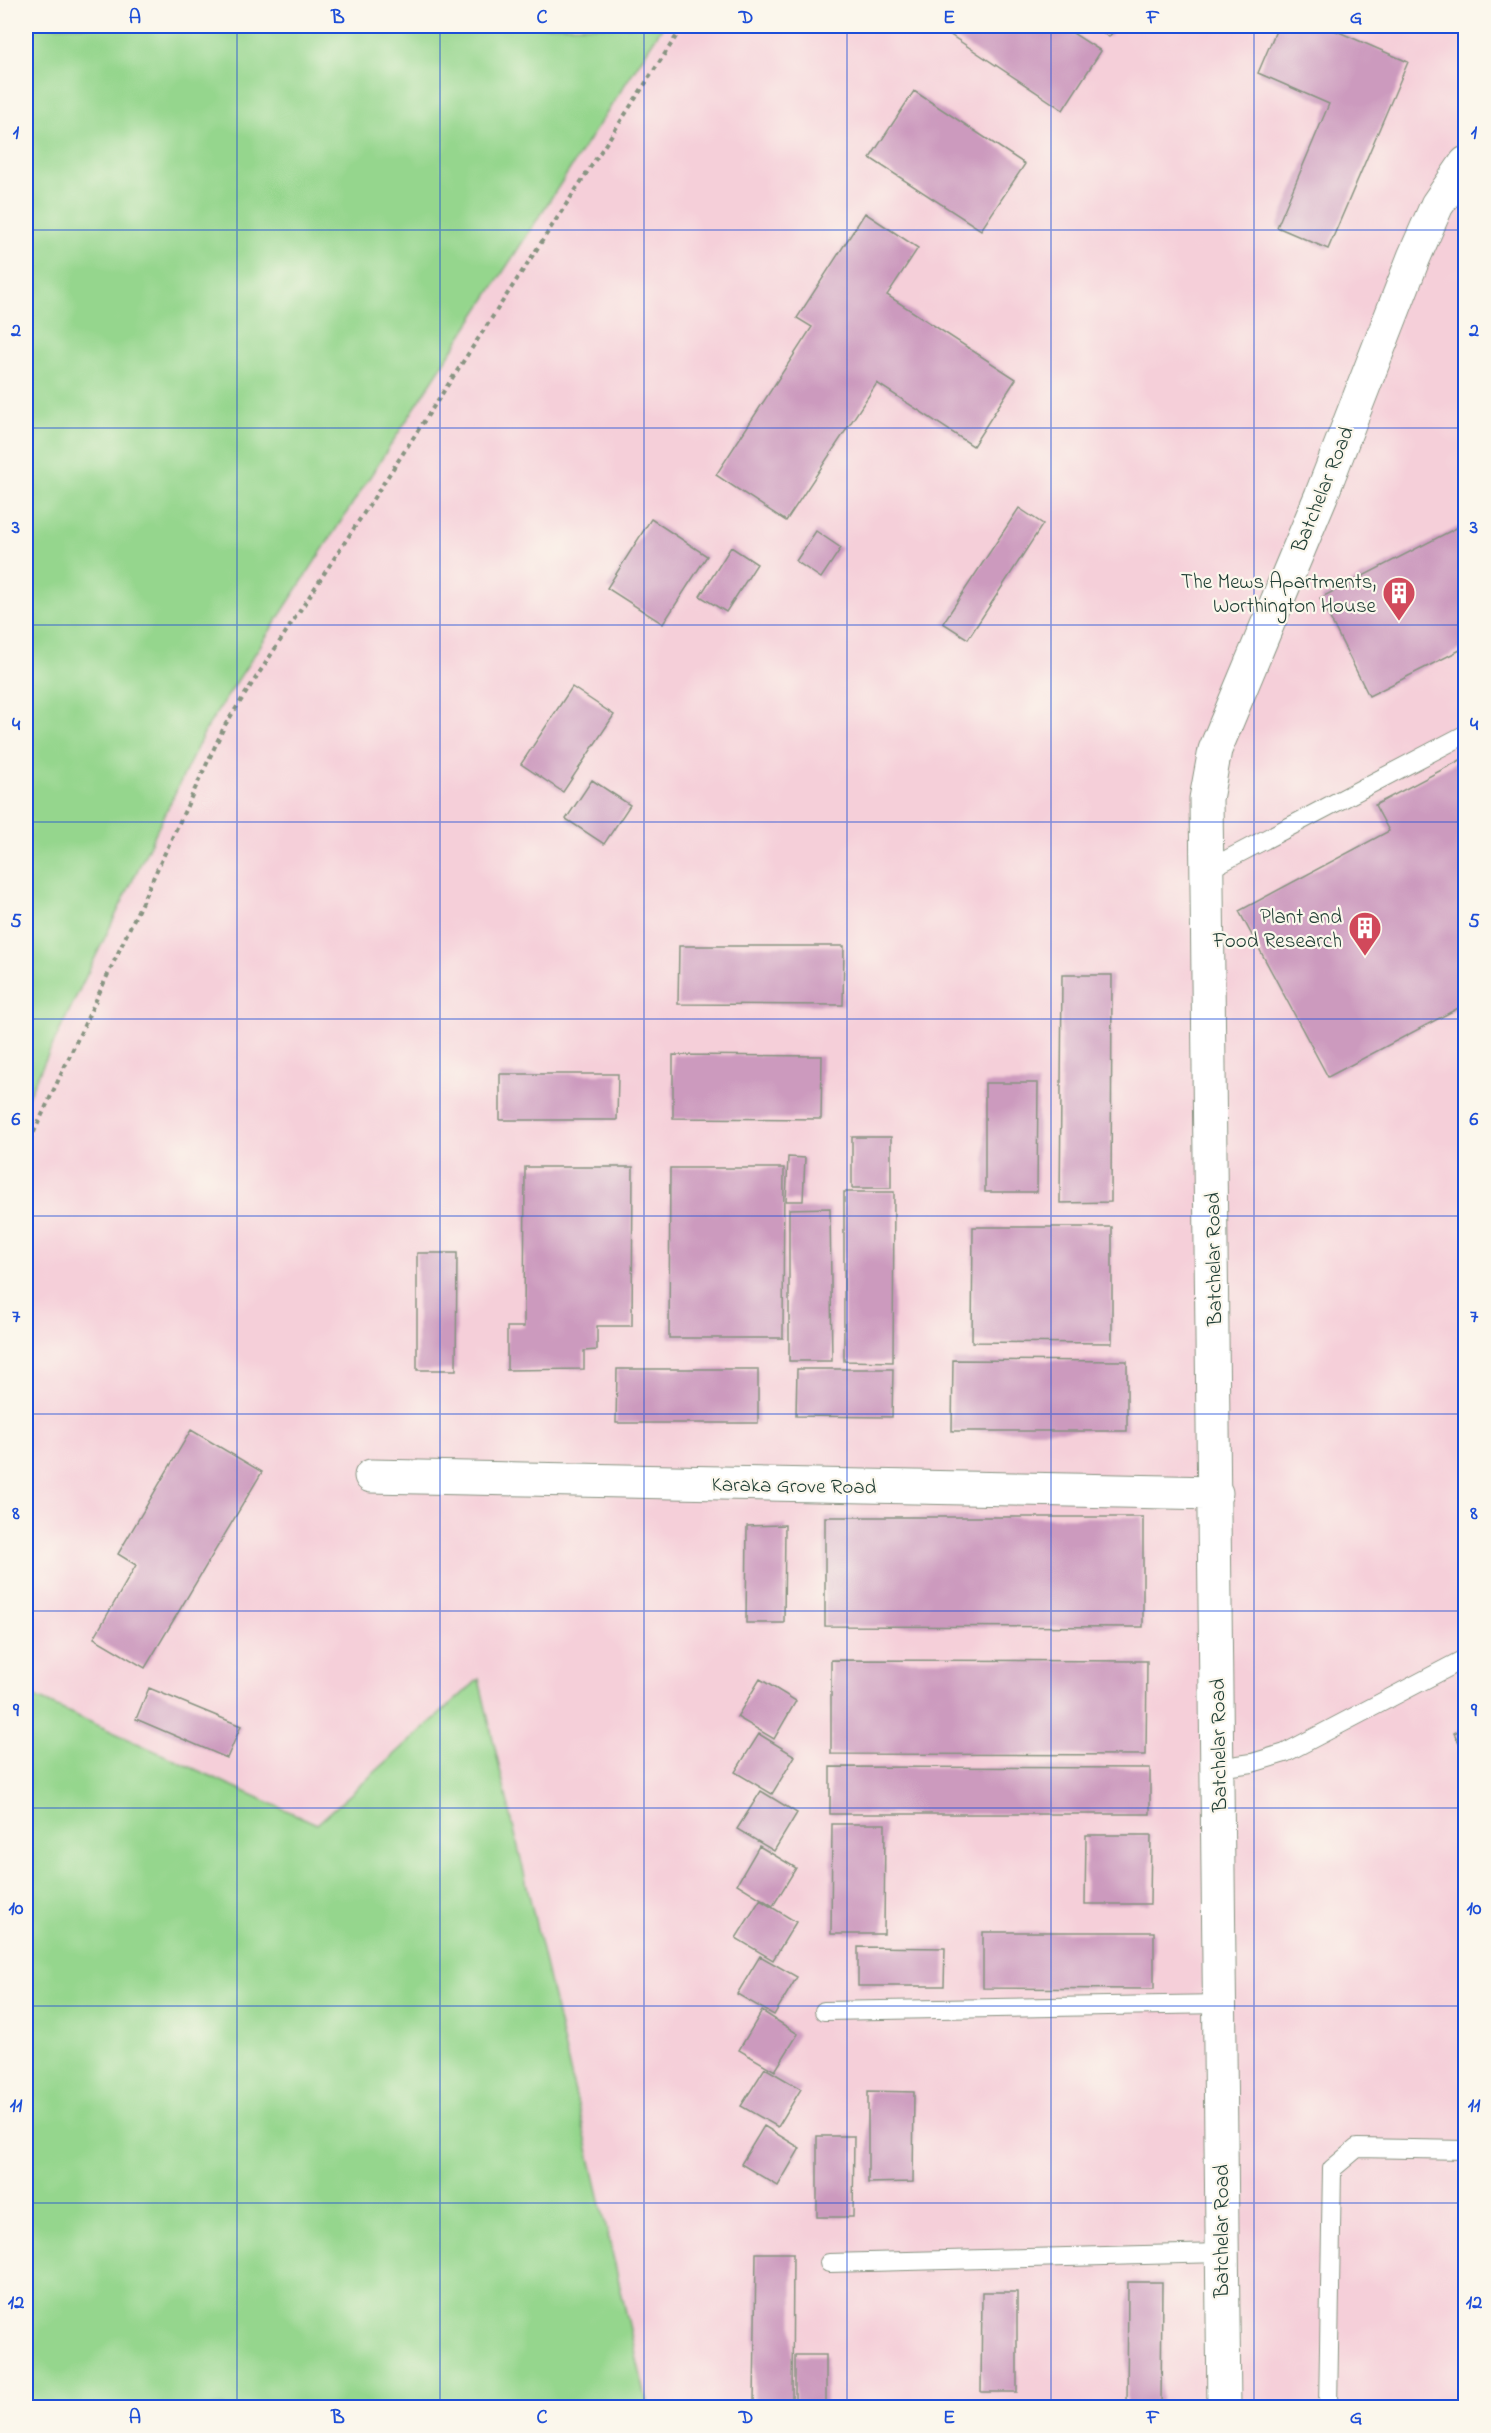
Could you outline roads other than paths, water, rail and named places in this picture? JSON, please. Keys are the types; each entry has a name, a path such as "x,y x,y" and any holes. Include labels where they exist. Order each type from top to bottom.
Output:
{"street":[{"name":"Batchelar Road","path":"1224,2408 1216,1493 1209,869 1206,799 1215,750 1321,496 1414,257 1437,205 1466,164"},
{"name":"Karaka Grove Road","path":"371,1476 1216,1493"}],"lane":[{"path":"1209,869 1466,734"},
{"path":"1218,1768 1252,1763 1286,1753 1466,1658"},
{"path":"824,2011 1221,2004"},
{"path":"1328,2408 1332,2169 1357,2148 1466,2150"},
{"path":"829,2263 1221,2253"}],"place":[{"name":"The Mews Apartments, Worthington House","path":"1399,622"},
{"name":"Plant and Food Research","path":"1365,957"}]}
